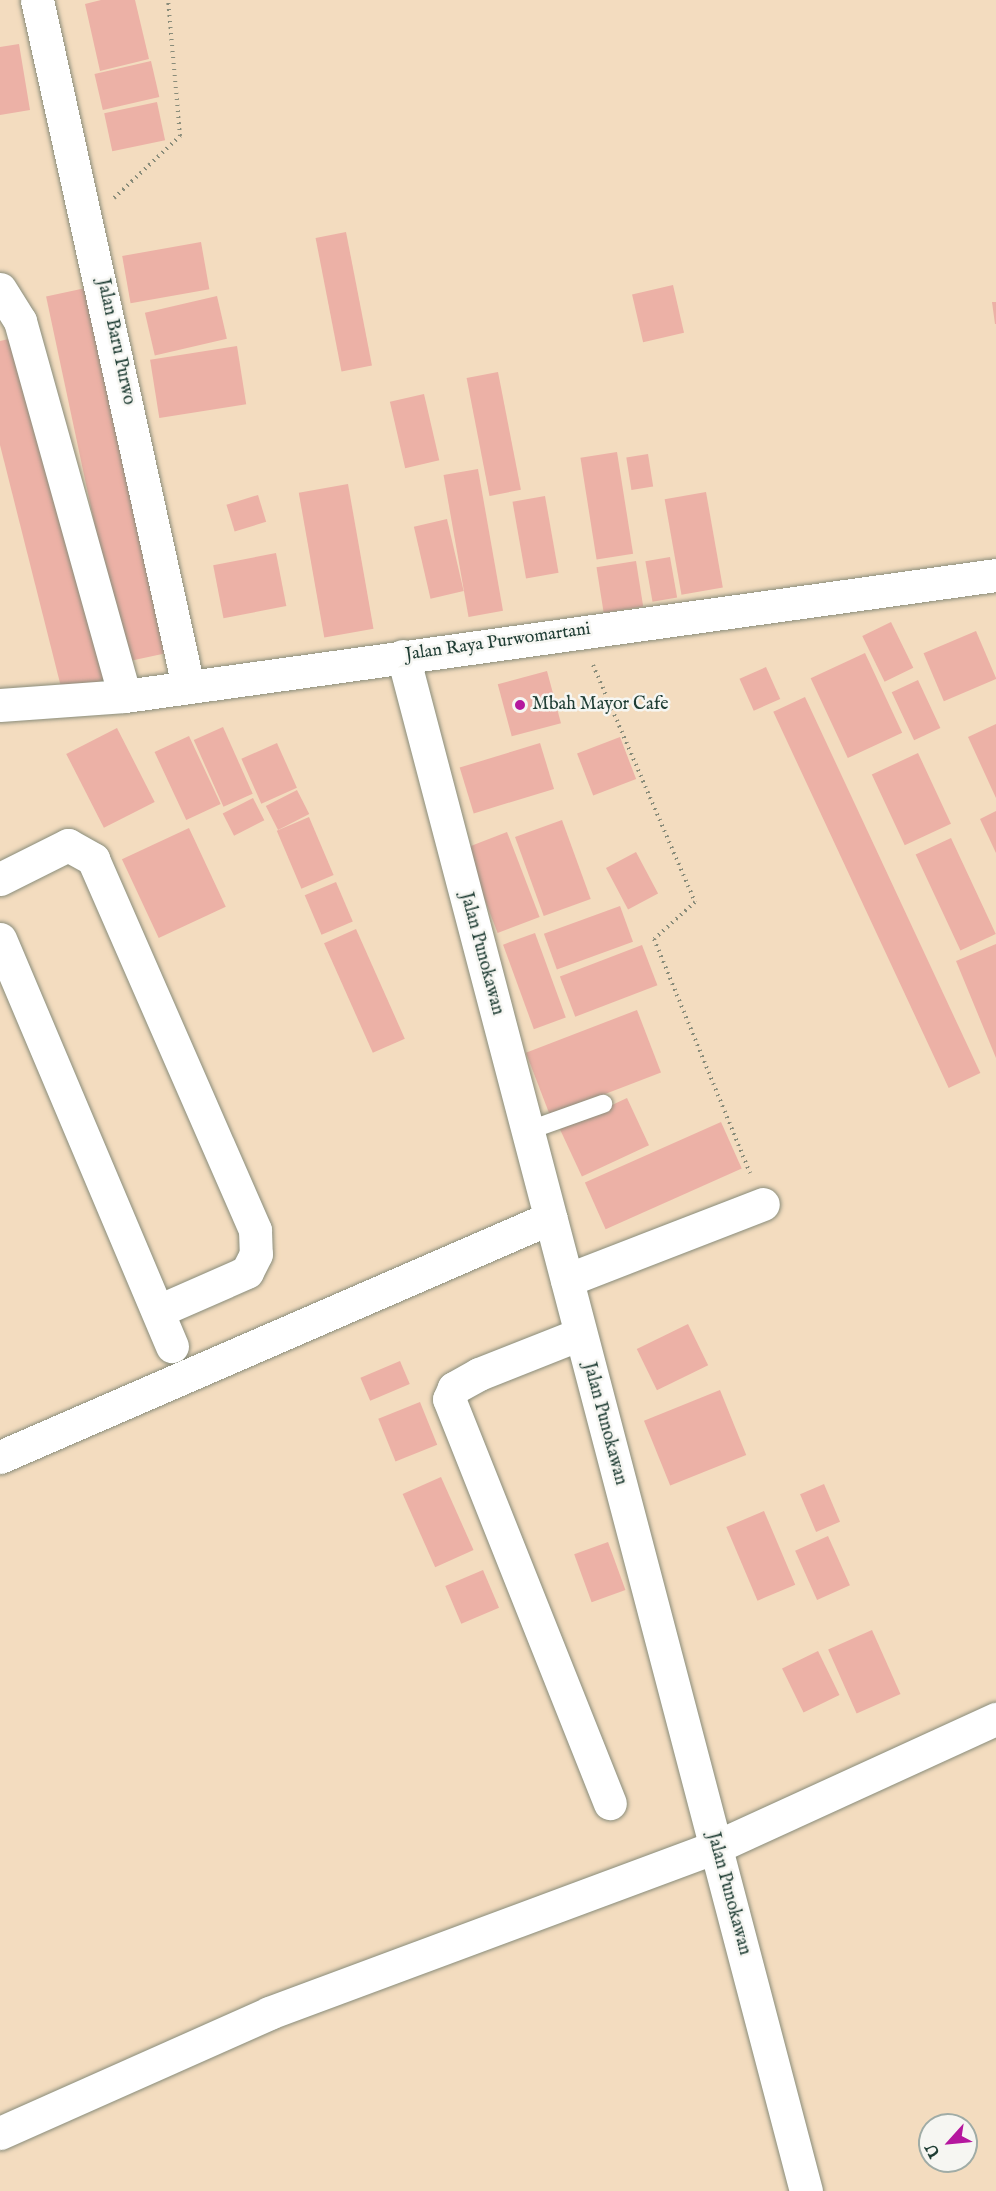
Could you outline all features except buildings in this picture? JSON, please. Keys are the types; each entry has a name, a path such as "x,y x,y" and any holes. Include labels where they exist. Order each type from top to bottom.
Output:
{"street":[{"name":"Jalan Baru Purwo","path":"37,0 90,221 188,686"},
{"path":"0,289 20,321 125,696"},
{"name":"Jalan Raya Purwomartani","path":"0,705 125,696 996,574"},
{"name":"Jalan Punokawan","path":"403,656 806,2191"},
{"path":"0,879 68,845 93,859 255,1230 256,1254 247,1272 158,1311"},
{"path":"0,939 172,1346"},
{"path":"567,1280 763,1204"},
{"path":"0,1457 550,1218"},
{"path":"580,1334 478,1374 454,1388 449,1400 610,1803"},
{"path":"0,2133 270,2013 716,1847 996,1719"}],"lane":[{"path":"527,1131 603,1104"}],"path":[{"path":"90,221 180,136 168,0"},
{"path":"606,695 695,902 654,939 763,1204"}],"place":[{"name":"Mbah Mayor Cafe","path":"520,705"}]}
